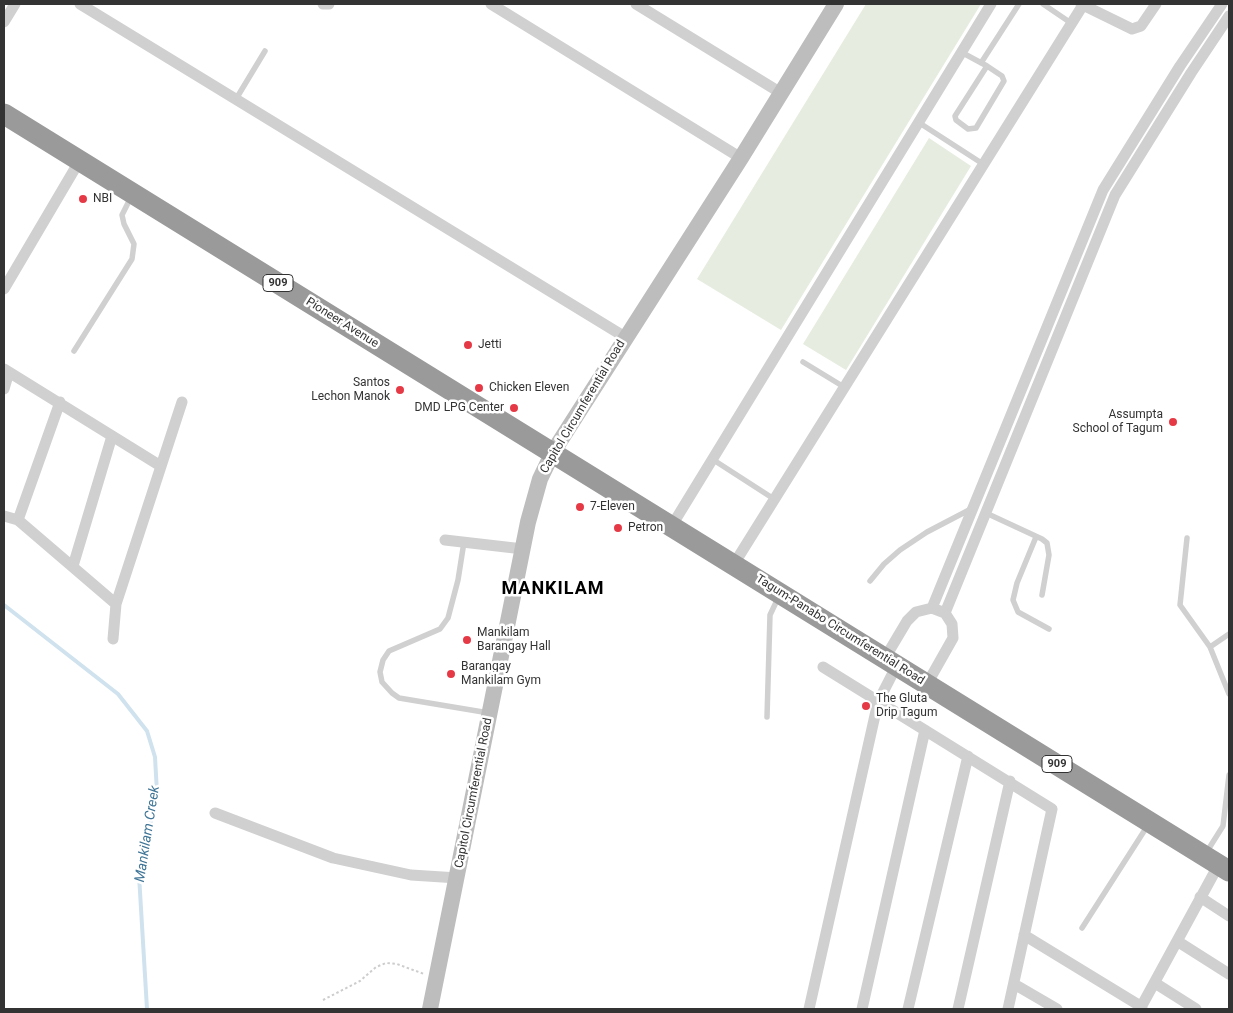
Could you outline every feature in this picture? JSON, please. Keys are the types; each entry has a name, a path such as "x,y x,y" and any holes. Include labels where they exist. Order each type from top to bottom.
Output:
{"highway":[{"name":"Pioneer Avenue","path":"4,114 553,452"},
{"name":"Tagum-Panabo Circumferential Road","path":"553,452 671,527 1218,863"}],"main road":[{"name":"Capitol Circumferential Road","path":"430,1009 538,483 553,452 741,158 836,4"}],"street":[{"path":"4,22 15,4"},
{"path":"80,4 625,337"},
{"path":"323,4 329,4"},
{"path":"491,4 741,158"},
{"path":"636,4 781,93"},
{"path":"671,527 991,4"},
{"path":"734,564 1082,4 1125,27 1136,29 1141,26 1156,4"},
{"path":"932,608 1103,190 1174,74 1222,4"},
{"path":"945,613 1116,195 1191,72 1229,16"},
{"path":"4,289 80,160"},
{"path":"4,389 6,371 60,402 159,465"},
{"path":"1028,376 1041,382"},
{"path":"18,520 60,402"},
{"path":"113,639 116,604 159,465 182,402"},
{"path":"73,566 112,436"},
{"path":"973,508 986,514"},
{"path":"4,516 18,520 116,604"},
{"path":"445,540 523,549"},
{"path":"941,586 954,592"},
{"path":"810,1009 878,702 891,662 912,616 922,610 932,608 945,613 953,628 952,643 927,684"},
{"path":"823,666 878,702 1051,806 1053,811 1008,1009"},
{"path":"862,1009 925,730"},
{"path":"908,1009 968,756"},
{"path":"958,1009 1010,781"},
{"path":"215,812 333,858 411,875 458,878"},
{"path":"1024,935 1141,1008 1218,863"},
{"path":"1200,897 1229,916"},
{"path":"1177,941 1229,974"},
{"path":"1154,983 1196,1009"},
{"path":"1014,984 1057,1009"}],"lane":[{"path":"961,52 984,65 1002,76 1003,85 976,128 968,129 956,120 955,116 984,65 1019,4"},
{"path":"1044,4 1071,23"},
{"path":"236,99 265,51"},
{"path":"918,122 983,164"},
{"path":"74,351 132,259 134,244 124,224 122,215 133,193"},
{"path":"803,362 844,386"},
{"path":"712,459 774,500"},
{"path":"870,581 884,564 900,550 927,532 973,508"},
{"path":"986,514 1036,536 1047,543 1049,548 1042,594"},
{"path":"1036,536 1016,583 1012,600 1018,612 1049,628"},
{"path":"1186,538 1180,605 1210,647 1229,694"},
{"path":"464,542 458,580 448,618 440,629 389,651 383,660 380,672 382,682 399,698 490,713"},
{"path":"767,717 770,615 780,593"},
{"path":"1210,647 1229,634"},
{"path":"1218,863 1229,775"},
{"path":"1082,928 1150,822"}],"path":[{"path":"323,1000 360,981 376,967 386,963 397,964 435,978"}],"shaded area":[{"path":"866,4 981,4 781,330 697,279"},
{"path":"929,138 971,166 846,370 803,344"}],"waterway":[{"name":"Mankilam Creek","path":"4,605 118,694 147,731 155,757 157,793 139,875 147,1009"}],"place":[{"name":"NBI","path":"83,199"},
{"name":"Jetti","path":"468,345"},
{"name":"Chicken Eleven","path":"479,388"},
{"name":"Santos Lechon Manok","path":"400,390"},
{"name":"DMD LPG Center","path":"514,408"},
{"name":"Assumpta School of Tagum","path":"1173,422"},
{"name":"7-Eleven","path":"580,507"},
{"name":"Petron","path":"618,528"},
{"name":"Mankilam Barangay Hall","path":"467,640"},
{"name":"Barangay Mankilam Gym","path":"451,674"},
{"name":"The Gluta Drip Tagum","path":"866,706"}],"district":[{"name":"MANKILAM","path":"553,589"}]}
